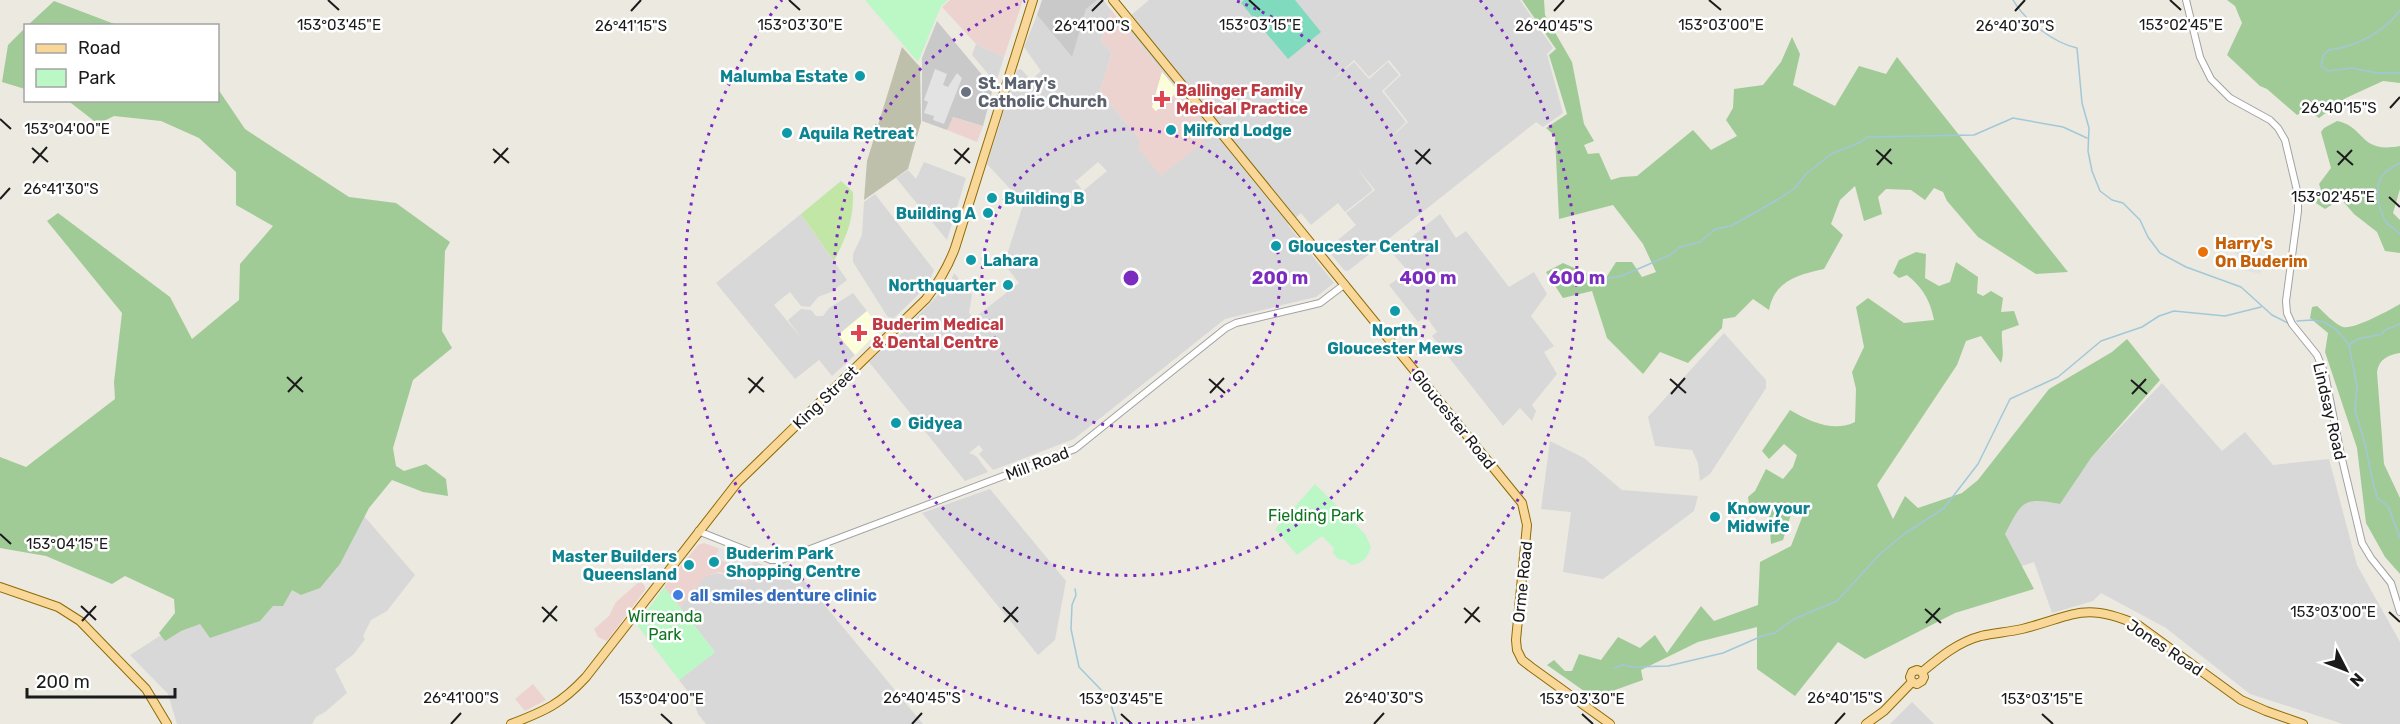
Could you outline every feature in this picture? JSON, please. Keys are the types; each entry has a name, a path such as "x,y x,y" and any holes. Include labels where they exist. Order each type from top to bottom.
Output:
{"main road":[{"name":"King Street","path":"511,724 559,704 571,693 586,677 737,483 926,299 943,275 955,248 1033,0"},
{"name":"Gloucester Road","path":"1113,0 1522,503"},
{"name":"Orme Road","path":"1522,503 1527,525 1517,650 1522,660 1610,724"},
{"path":"0,587 58,607 80,621 147,689 167,724"},
{"name":"Jones Road","path":"1866,724 1884,711 1912,682 1910,677 1912,672 1917,670 1922,672 1949,650 1980,636 2023,628 2072,613 2099,613 2119,617 2138,625 2241,700 2303,724"}],"street":[{"name":"Lindsay Road","path":"2186,0 2200,57 2211,79 2235,102 2270,120 2285,140 2298,203 2286,301 2287,313 2296,331 2317,355 2325,374 2362,543 2391,583 2400,612"},
{"name":"Mill Road","path":"698,531 771,560 781,560 1065,453 1086,442 1226,328 1236,323 1320,303 1345,284"}],"shaded area":[{"path":"950,0 1023,0 1004,57 976,44 942,7"},
{"path":"1042,0 1097,0 1086,9 1072,57 1037,15"},
{"path":"1097,0 1103,0 1112,11 1101,41 1112,52 1100,91 1140,140 1212,133 1122,23 1149,0 1520,0 1553,48 1547,54 1563,113 1543,127 1536,122 1348,271 1344,270 1327,249 1356,225 1346,213 1375,190 1357,168 1373,190 1345,212 1338,203 1311,225 1301,213 1288,225 1334,283 1316,297 1225,319 1074,439 993,470 979,454 983,450 979,445 969,453 976,456 988,472 965,481 869,362 884,348 889,351 902,347 897,338 951,281 954,273 972,295 969,313 974,318 1019,283 1004,264 1025,199 1022,207 1013,197 1014,193 987,164 1017,70 1021,69 1031,80 1041,71 1024,47 1037,15 1071,56 1086,9","holes":["1354,60 1369,77 1389,60 1401,75 1384,91 1408,122 1385,143 1406,122 1382,91 1399,75 1388,62 1369,79 1354,62 1329,83","1098,162 1107,171 1083,191 1072,177 1076,181"]},
{"path":"1112,11 1162,72 1152,107 1156,111 1178,91 1213,134 1161,176 1138,148 1140,140 1100,91 1112,52 1101,41"},
{"name":"St. Mary's Catholic Church","path":"937,21 993,88 983,126 953,117 947,130 922,121 922,58"},
{"path":"976,44 1004,57 996,83 972,55"},
{"path":"902,47 920,67 921,122 908,169 864,200 867,161"},
{"path":"935,69 947,74 943,85 948,87 957,73 962,78 944,124 933,120 934,116 924,113 928,102 924,100"},
{"name":"Ballinger Family Medical Practice","path":"1162,72 1178,91 1156,111 1152,107"},
{"path":"952,117 983,126 977,142 947,130"},
{"path":"924,162 966,178 947,240 896,178 908,170 916,179"},
{"path":"875,194 934,270 929,282 893,319 887,316 853,262 853,254 862,235 864,202"},
{"path":"801,214 847,280 831,292 818,297 810,307 801,306 790,292 774,305 802,339 788,320 801,309 811,310 816,316 823,316 829,308 853,293 867,311 838,335 855,355 832,376 819,360 795,379 716,283"},
{"path":"1440,214 1456,238 1466,231 1509,287 1534,272 1547,294 1531,316 1554,346 1544,352 1557,374 1532,405 1536,411 1532,421 1520,408 1503,426 1432,336 1437,332 1426,316 1418,322 1389,285 1408,271 1392,253"},
{"path":"2243,240 2264,256 2261,261 2261,274 2234,268 2239,257 2234,252"},
{"name":"Buderim Medical & Dental Centre","path":"867,311 879,331 855,355 838,335"},
{"path":"1724,333 1766,380 1766,388 1710,474 1700,481 1698,463 1692,450 1655,446 1648,417"},
{"path":"2162,383 2222,451 2245,432 2273,465 2329,459 2357,565 2400,642 2400,724 2343,724 2250,694 2166,628 2101,593 2093,601 2052,613 2034,562 2000,573 1985,529 2021,488 2060,503 2091,458"},
{"path":"1550,441 1584,458 1622,490 1698,496 1694,511 1603,579 1563,572 1571,512 1541,509"},
{"path":"990,489 1066,581 1055,640 1038,655 922,513"},
{"path":"358,509 415,575 387,611 371,620 363,636 365,639 354,654 335,669 347,693 316,717 312,724 177,724 168,694 130,655"},
{"path":"704,543 754,561 747,583 719,572 706,576 680,607 664,587 698,545"},
{"path":"718,548 741,557 742,561 753,561 747,581 734,574 736,567 713,557 718,552"},
{"path":"754,561 772,569 794,568 923,724 706,724 698,714 692,697 679,680 715,652 680,607 705,576 718,573 747,583"},
{"path":"640,581 645,586 645,590 607,641 598,637 594,629 609,616 616,602"},
{"path":"533,684 546,700 525,711 515,699"},
{"path":"1912,702 1934,724 1890,724"}],"green space":[{"path":"865,0 948,0 941,6 918,62"},
{"path":"1244,0 1295,0 1321,32 1288,59 1241,3"},
{"path":"1522,0 1544,0 1545,15 1572,62 1584,124 1594,141 1584,145 1588,154 1599,153 1611,180 1637,176 1693,130 1711,150 1737,136 1726,120 1733,108 1734,89 1763,85 1781,62 1792,37 1800,54 1793,85 1835,106 1859,66 1886,74 1897,57 2068,272 2036,274 1978,237 1947,201 1943,192 1934,188 1925,200 1911,190 1886,189 1878,197 1882,214 1864,221 1855,186 1840,200 1831,224 1843,235 1824,269 1797,277 1782,285 1776,292 1769,310 1753,299 1735,317 1723,319 1722,328 1688,363 1660,352 1643,374 1607,338 1592,291 1563,298 1546,272 1563,263 1604,281 1616,262 1632,262 1642,277 1656,272 1643,244 1613,205 1559,219 1555,136 1546,128 1567,114 1549,55 1556,49"},
{"path":"2227,0 2400,0 2400,83 2383,81 2346,98 2319,118 2308,112 2297,115 2267,89 2260,86 2227,55 2242,23 2235,6"},
{"path":"54,1 114,24 29,24"},
{"path":"24,29 24,89 2,82 8,45"},
{"path":"219,90 245,129 349,197 396,203 450,242 445,251 442,331 452,348 413,380 393,448 396,466 404,471 426,464 446,479 448,496 423,492 392,480 369,508 340,564 320,588 301,595 292,590 283,606 273,606 260,621 210,638 200,624 181,631 165,641 159,633 175,613 174,599 125,576 112,584 46,556 0,548 0,457 26,467 115,399 114,382 122,313 47,221 58,213 170,297 192,339 239,300 240,264 273,226 236,205 236,172 199,138 161,121 114,116 98,124 68,102 219,102"},
{"path":"2337,121 2353,128 2369,143 2387,147 2400,146 2400,189 2393,213 2400,220 2400,253 2385,251 2377,232 2354,214 2341,199 2325,209 2316,203 2321,190 2319,184 2331,168 2321,132"},
{"path":"841,181 853,192 853,202 848,228 834,261 801,214"},
{"path":"1916,252 1926,254 1925,278 1939,286 1950,282 1956,262 1978,277 1977,293 1983,296 1991,291 2003,298 2001,312 2014,311 2019,325 2002,331 2001,363 1981,336 1966,341 1957,365 1877,485 1893,519 1905,496 1918,508 1962,493 1978,480 2049,389 2112,352 2127,339 2160,380 2091,458 2060,504 2031,502 2020,508 2016,514 2005,534 2034,589 1955,613 1865,659 1838,642 1795,696 1757,669 1757,627 1698,642 1641,670 1643,680 1615,690 1604,705 1547,665 1554,660 1565,671 1572,671 1579,654 1601,660 1618,637 1640,648 1655,635 1667,653 1701,606 1714,621 1758,605 1760,562 1791,546 1803,515 1792,511 1783,540 1771,544 1768,504 1749,504 1748,497 1755,491 1766,469 1783,479 1793,467 1797,455 1784,444 1769,459 1762,451 1790,410 1813,422 1830,426 1855,422 1856,389 1852,372 1864,347 1856,307 1868,298 1904,323 1934,320 1928,300 1917,285 1907,275 1899,278 1893,273 1899,260"},
{"path":"2400,304 2400,353 2385,358 2377,372 2384,464 2400,498 2400,574 2385,557 2366,523 2357,448 2325,352 2328,333 2310,318 2312,307 2317,306 2343,327 2355,326"},
{"name":"Fielding Park","path":"1315,484 1365,534 1371,547 1362,562 1351,565 1345,560 1338,559 1333,553 1334,548 1322,536 1297,555 1275,529"},
{"name":"Wirreanda Park","path":"664,587 715,652 679,680 637,625"}],"waterway":[{"path":"2013,0 2025,16 2041,30 2077,48 2082,103 2089,128 2088,151 2092,171 2100,191 2112,200 2123,203 2140,220 2148,237 2160,253 2186,267 2241,287 2272,315 2288,323"},
{"path":"2400,10 2388,23 2368,38 2327,51 2321,66 2328,71 2352,68 2377,73 2400,73"},
{"path":"1561,286 1622,276 1670,255 1680,247 1700,242 1715,229 1731,226 1777,200 1795,188 1806,174 1831,154 1861,142 1867,137 1974,135 2013,118 2063,127 2087,138"},
{"path":"2400,163 2387,170 2378,184 2379,204 2384,218 2400,234"},
{"path":"1614,668 1622,665 1668,666 1723,653 1762,636 1775,633 1794,619 1837,601 1880,554 1904,534 1944,508 1978,464 2010,399 2058,377 2101,341 2142,327 2159,316 2174,311 2225,316 2261,307"},
{"path":"2297,321 2324,322 2337,330 2349,345 2357,387 2355,410 2374,487 2378,499 2388,506 2400,538"},
{"path":"2350,344 2358,339 2382,334 2385,330 2400,324"},
{"path":"1075,589 1071,629 1079,667 1109,698 1117,724"}],"place":[{"name":"Malumba Estate","path":"860,76"},
{"name":"St. Mary's Catholic Church","path":"966,92"},
{"name":"Ballinger Family Medical Practice","path":"1162,99"},
{"name":"Milford Lodge","path":"1171,130"},
{"name":"Aquila Retreat","path":"787,133"},
{"name":"Building B","path":"992,198"},
{"name":"Building A","path":"988,213"},
{"name":"Gloucester Central","path":"1276,246"},
{"name":"Harry's On Buderim","path":"2203,252"},
{"name":"Lahara","path":"971,260"},
{"name":"Northquarter","path":"1008,285"},
{"name":"North Gloucester Mews","path":"1395,311"},
{"name":"Buderim Medical & Dental Centre","path":"859,333"},
{"name":"Gidyea","path":"896,423"},
{"name":"Know your Midwife","path":"1715,517"},
{"name":"Buderim Park Shopping Centre","path":"714,562"},
{"name":"Master Builders Queensland","path":"689,565"},
{"name":"all smiles denture clinic","path":"678,595"}]}
